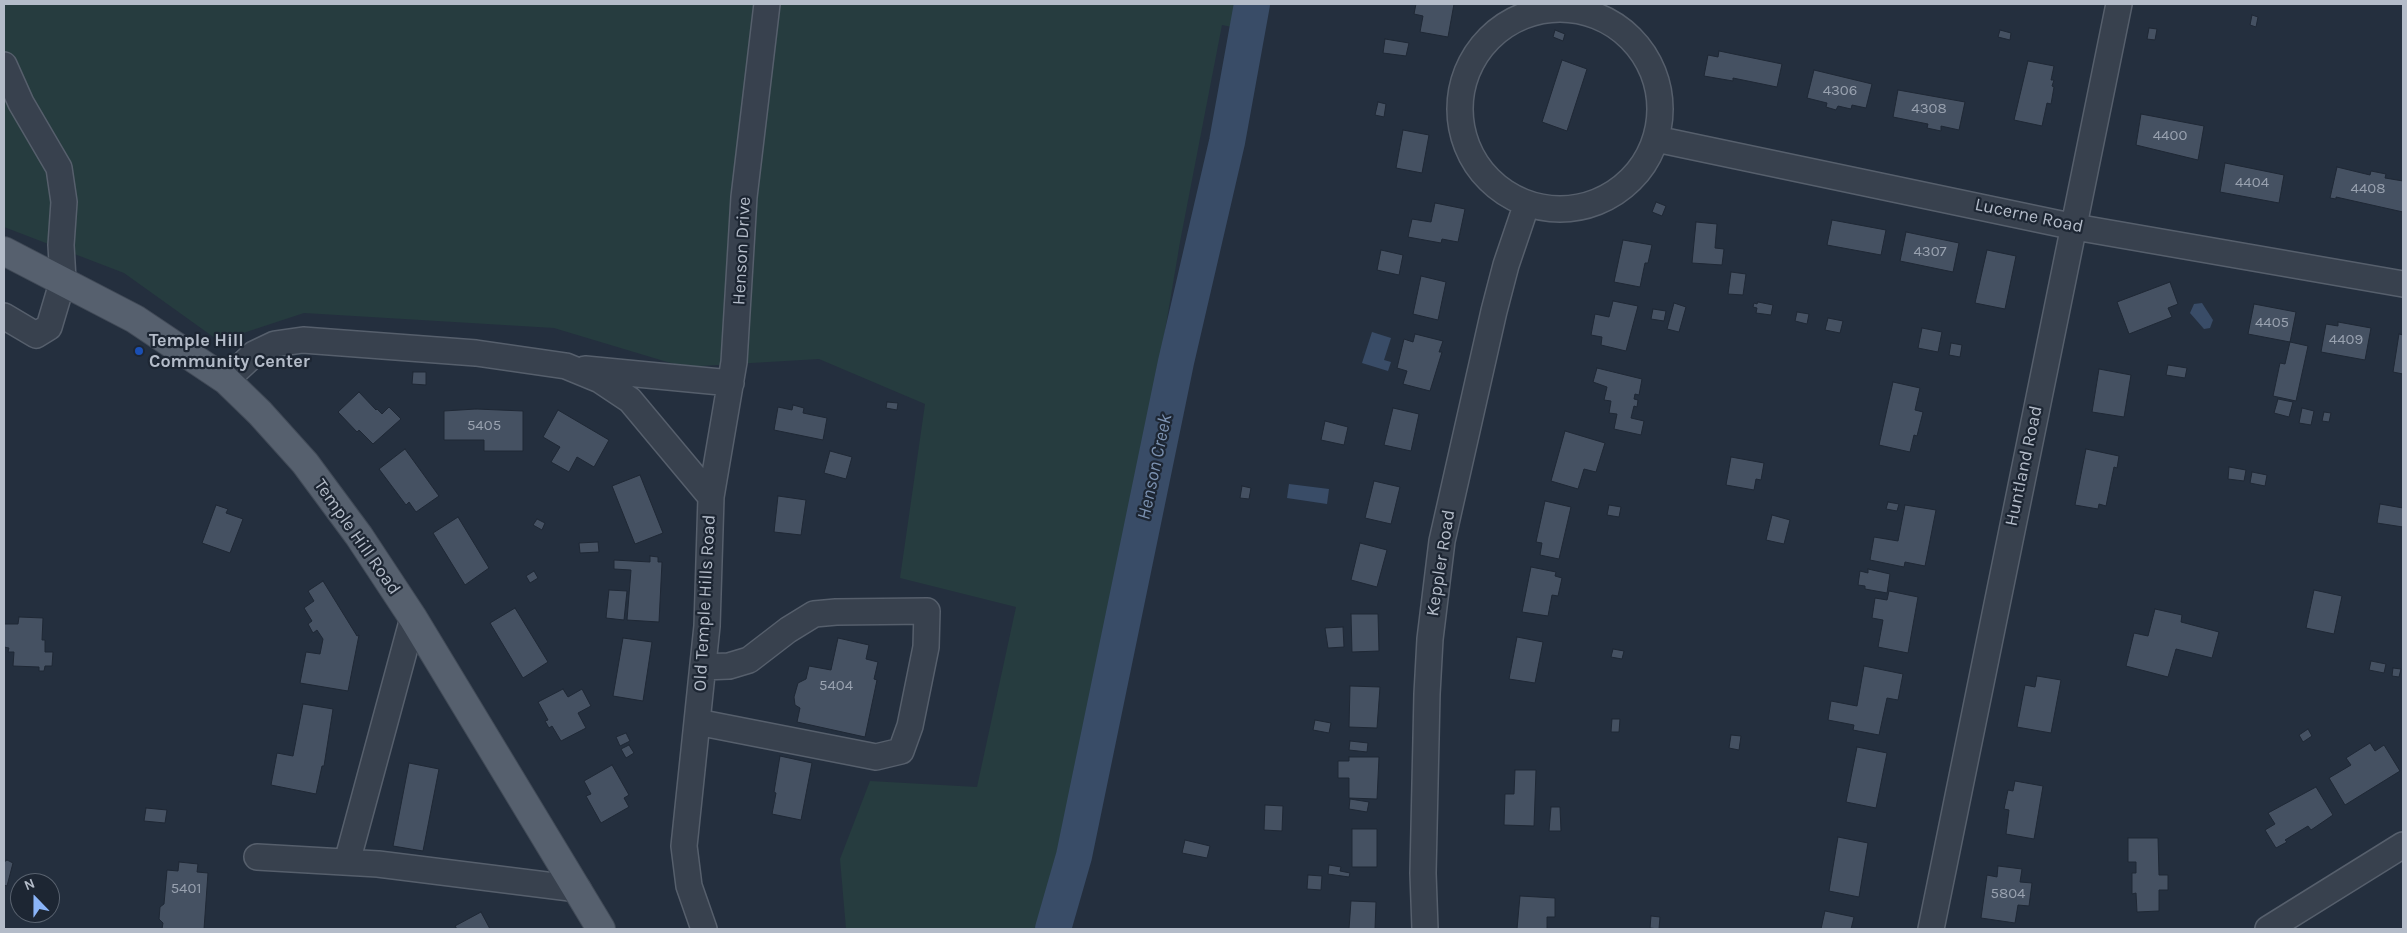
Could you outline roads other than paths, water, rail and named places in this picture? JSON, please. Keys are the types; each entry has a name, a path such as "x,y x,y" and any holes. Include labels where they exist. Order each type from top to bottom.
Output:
{"main road":[{"name":"Temple Hill Road","path":"4,251 136,319 226,380 260,413 305,463 358,536 413,618 601,929"}],"street":[{"name":"Henson Drive","path":"711,497 730,384 741,277 744,197 767,4"},
{"name":"Huntland Road","path":"1931,929 2006,552 2075,227 2119,4"},
{"path":"1576,7 1600,16 1621,29 1638,46 1647,60 1659,90 1660,114 1656,138 1645,163 1627,183 1605,198 1580,207 1553,211 1526,206 1503,192 1483,173 1468,151 1460,125 1460,98 1466,72 1480,48 1499,29 1523,16 1540,11 1576,7"},
{"path":"4,65 21,103 59,168 64,202 61,245 63,280 49,326 36,335 4,316"},
{"name":"Lucerne Road","path":"1656,138 2075,227 2403,284"},
{"name":"Keppler Road","path":"1425,929 1423,872 1427,694 1430,639 1442,541 1494,311 1506,265 1526,206"},
{"name":"Old Temple Hills Road","path":"226,380 254,354 275,344 302,340 476,353 566,366 600,380 630,400 711,497 707,626 686,815 684,858 689,886 704,929"},
{"path":"566,366 730,384"},
{"path":"697,722 876,757 901,751 910,726 926,647 927,611 814,614 788,630 748,660 729,666 703,667"},
{"path":"347,862 413,618"},
{"path":"2268,929 2403,845"},
{"path":"257,858 347,862 578,889"}],"water":[{"path":"2202,303 2213,320 2210,328 2204,329 2190,313 2194,304"},
{"path":"1372,332 1391,338 1384,360 1391,362 1388,371 1362,363"},
{"path":"1289,484 1329,489 1327,504 1287,498"}],"waterway":[{"name":"Henson Creek","path":"1053,929 1074,856 1176,362 1227,142 1252,4"}],"place":[{"name":"Temple Hill Community Center","path":"139,351"}]}
